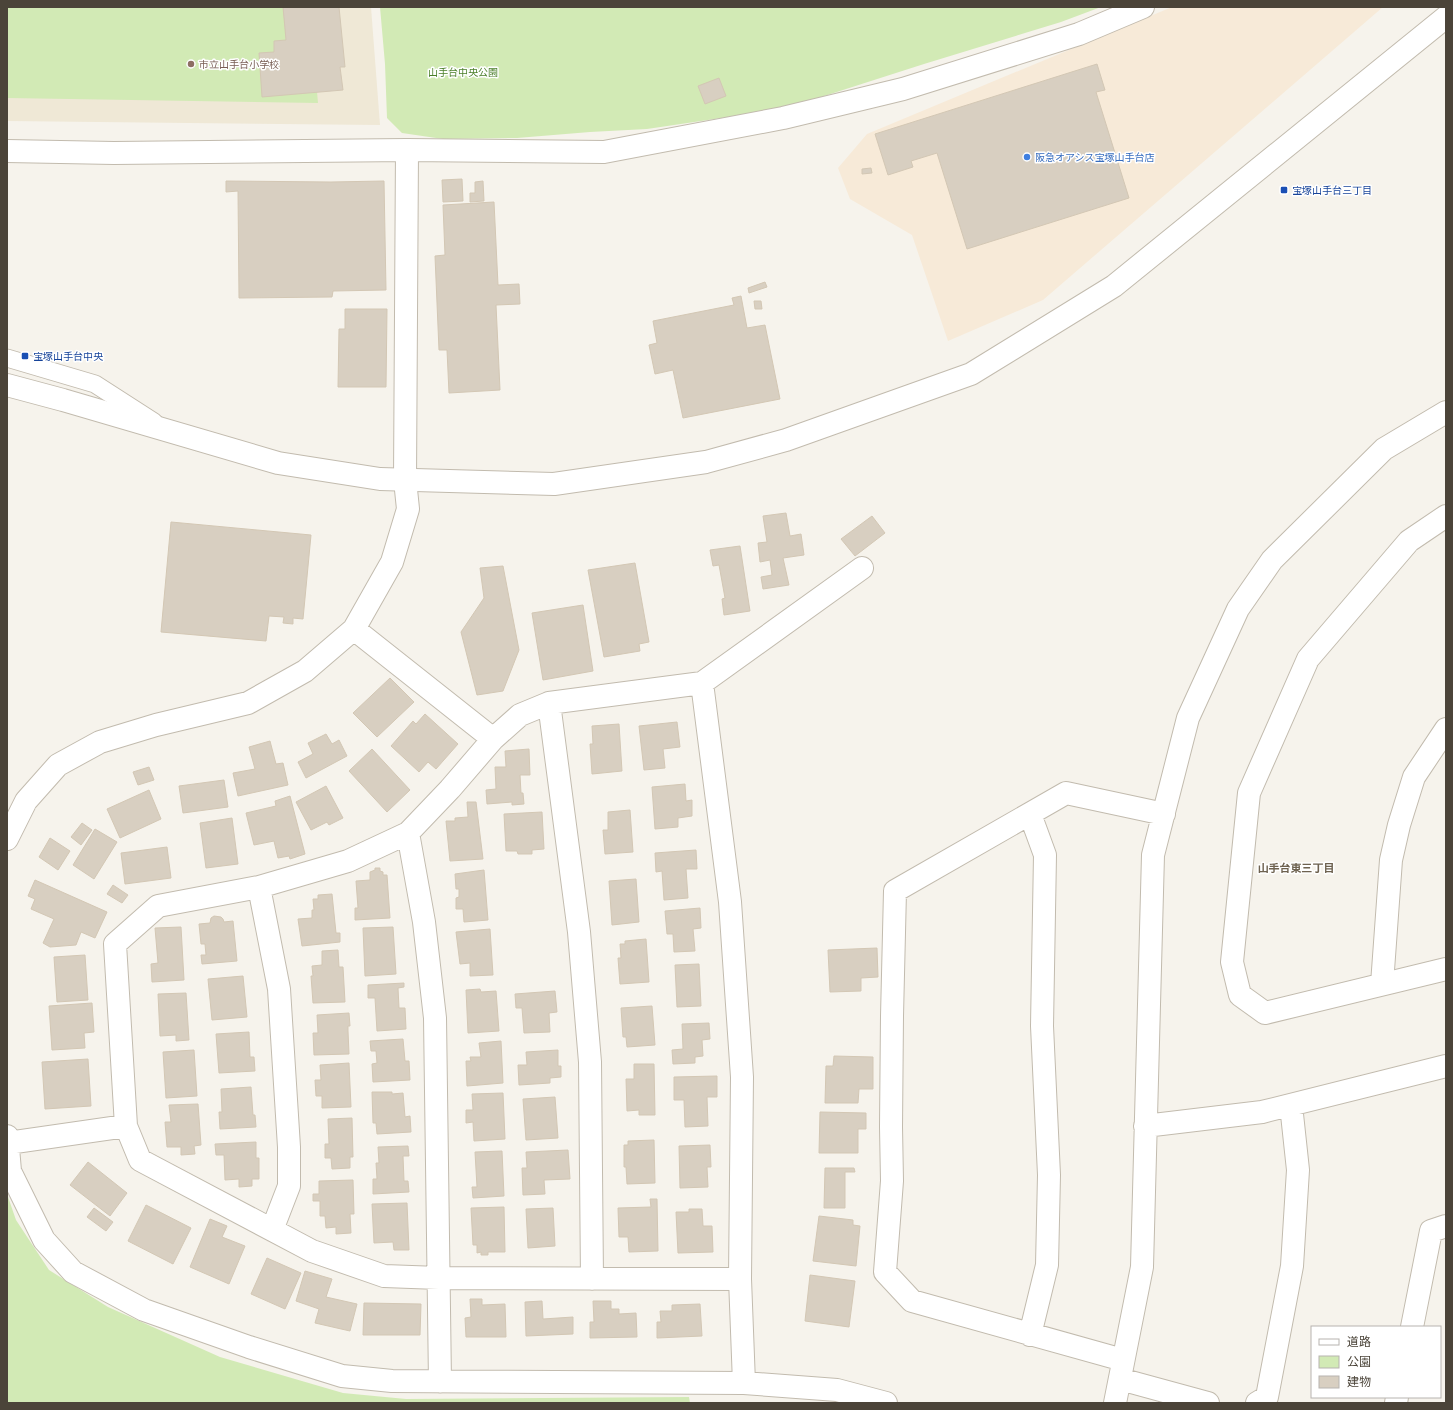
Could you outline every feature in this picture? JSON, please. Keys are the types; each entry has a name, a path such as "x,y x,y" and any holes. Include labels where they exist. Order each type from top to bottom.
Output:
{"street":[{"path":"7,151 114,153 407,150 604,152 775,120 903,89 1079,34 1143,7"},
{"path":"7,386 63,400 278,463 380,479 554,484 706,462 786,440 970,374 1114,286 1446,17"},
{"path":"7,839 26,801 58,765 100,742 156,725 248,703 305,671 354,629 392,562 408,509 405,480 407,150"},
{"path":"1115,1403 1142,1267 1153,855 1188,718 1238,609 1272,560 1384,449 1446,412"},
{"path":"1446,516 1408,541 1308,659 1250,793 1232,962 1240,995 1265,1013 1446,969"},
{"path":"740,1279 439,1278 384,1276 312,1251 140,1160 126,1126 115,944 158,906 259,887 348,861 408,833 450,789 493,739 520,715 549,703 702,683 862,568"},
{"path":"354,629 493,739"},
{"path":"702,683 730,902 741,1069 740,1279 744,1383"},
{"path":"549,703 579,932 590,1062 592,1279"},
{"path":"1382,984 1391,860 1399,825 1414,777 1446,729"},
{"path":"1164,814 1066,793 895,891 892,1056 892,1181 885,1272 912,1301 1030,1335 1208,1403"},
{"path":"1030,814 1045,855 1042,1026 1049,1175 1046,1265 1030,1335"},
{"path":"408,833 424,922 435,1018 440,1382"},
{"path":"259,887 279,988 289,1147 289,1186 272,1230"},
{"path":"1145,1126 1262,1112 1446,1066"},
{"path":"1257,1403 1267,1397 1292,1266 1298,1170 1291,1105"},
{"path":"8,1143 126,1126"},
{"path":"7,1136 10,1171 44,1240 73,1272 144,1310 249,1348 342,1376 392,1381 744,1383 837,1390 886,1403"},
{"path":"1412,1326 1431,1231 1446,1226"}],"lane":[{"path":"7,358 95,384 167,430"}],"shaded area":[{"name":"市立山手台小学校","path":"7,7 371,7 380,125 7,121"},
{"path":"1172,7 1383,7 1043,300 948,341 912,235 850,199 838,168 867,134"}],"green space":[{"name":"市立山手台小学校","path":"7,7 325,7 314,58 318,103 7,98"},
{"name":"山手台中央公園","path":"380,7 1101,7 1061,22 818,98 755,113 647,129 517,138 443,139 402,133 387,118 385,64"},
{"path":"7,1194 16,1220 49,1270 108,1307 220,1357 343,1393 406,1399 689,1397 690,1403 7,1403"}],"building":[{"path":"283,7 339,7 345,67 340,67 343,90 262,97 259,53 274,52 274,41 286,40"},
{"name":"阪急オアシス宝塚山手台店","path":"1097,64 1105,90 1096,92 1129,198 967,249 937,153 911,161 913,167 888,175 875,134"},
{"path":"719,78 726,96 705,104 698,86"},
{"path":"871,168 872,173 862,174 862,169"},
{"path":"462,179 463,201 443,202 442,180"},
{"path":"226,181 384,181 386,290 333,291 332,297 239,298 238,191 226,192"},
{"path":"483,181 484,201 470,202 470,193 475,193 475,182"},
{"path":"494,202 498,285 519,284 520,304 496,305 500,390 449,393 447,350 439,350 435,256 445,255 443,205"},
{"path":"765,282 767,287 749,293 748,288"},
{"path":"741,296 747,328 765,325 780,399 683,418 673,370 655,374 649,345 657,343 653,321 734,305 732,298"},
{"path":"754,301 761,301 762,309 755,309"},
{"path":"345,309 387,309 386,387 338,387 339,329 345,329"},
{"path":"786,513 790,536 801,534 804,555 783,558 789,585 763,589 761,577 772,575 770,560 760,562 758,543 767,542 763,516"},
{"path":"872,516 885,533 855,556 841,539"},
{"path":"171,522 311,535 303,619 293,618 293,624 283,623 284,617 269,616 266,641 161,632"},
{"path":"740,546 750,611 724,615 722,599 725,598 719,565 713,566 710,550"},
{"path":"635,563 649,642 639,644 640,651 604,657 588,570"},
{"path":"503,566 519,650 503,691 477,695 461,632 484,598 480,568"},
{"path":"583,605 593,671 543,680 532,613"},
{"path":"390,678 414,702 377,737 353,713"},
{"path":"425,714 458,744 436,769 428,762 419,772 391,746 413,721 416,724"},
{"path":"677,722 680,747 663,749 665,768 644,770 639,726"},
{"path":"619,724 622,771 592,774 590,744 593,744 592,726"},
{"path":"326,734 332,744 339,740 347,756 306,778 298,762 313,754 308,743"},
{"path":"270,741 276,764 283,763 288,785 238,796 233,773 255,769 249,747"},
{"path":"372,749 410,790 387,812 349,771"},
{"path":"529,749 530,775 520,775 521,793 523,793 524,804 512,805 512,802 487,804 486,790 496,789 495,767 506,767 505,751"},
{"path":"149,767 154,780 138,785 133,772"},
{"path":"224,780 228,807 183,813 179,786"},
{"path":"685,784 686,801 692,800 692,816 678,818 678,827 655,829 652,787"},
{"path":"326,786 343,818 329,825 327,822 311,830 296,802"},
{"path":"149,790 161,819 120,838 107,809"},
{"path":"290,796 305,854 290,859 289,856 278,858 274,841 254,845 246,813 276,806 275,801"},
{"path":"467,802 476,802 483,859 450,861 446,821 455,821 455,818 468,817"},
{"path":"630,810 633,852 605,854 603,830 608,830 608,812"},
{"path":"542,812 544,849 532,850 532,854 518,854 517,851 506,851 504,814"},
{"path":"232,818 238,864 206,868 200,823"},
{"path":"82,823 92,830 81,845 71,837"},
{"path":"95,829 117,842 94,879 73,865"},
{"path":"50,838 70,851 58,870 39,857"},
{"path":"167,847 171,878 125,884 121,853"},
{"path":"696,850 697,869 686,869 688,898 664,900 662,871 656,872 655,853"},
{"path":"375,868 380,868 383,875 387,875 390,918 355,920 355,908 358,908 356,881 370,880 370,872 375,870"},
{"path":"484,870 488,920 464,922 463,909 456,909 456,898 459,897 459,889 456,889 455,874"},
{"path":"636,879 639,922 612,925 609,881"},
{"path":"35,880 107,912 95,938 81,932 76,945 50,947 43,943 54,919 31,909 35,899 28,896"},
{"path":"113,885 128,895 122,903 107,894"},
{"path":"332,894 336,933 340,933 340,942 302,946 298,919 312,918 312,910 314,910 313,899 318,899 318,895"},
{"path":"700,908 701,928 693,929 695,951 674,952 673,934 667,934 665,911"},
{"path":"214,916 221,917 224,922 233,921 237,961 202,964 201,955 206,955 205,944 201,944 199,924 210,923 211,918"},
{"path":"181,927 184,980 152,982 151,964 158,963 155,928"},
{"path":"393,927 396,974 365,976 363,928"},
{"path":"490,929 493,975 470,976 470,963 460,964 456,932"},
{"path":"646,939 649,982 620,984 618,958 621,958 620,944 625,944 625,941"},
{"path":"877,948 878,977 861,978 861,991 830,992 828,950"},
{"path":"338,950 339,967 343,967 345,1002 313,1003 311,976 313,976 312,966 322,965 322,951"},
{"path":"85,955 88,1000 57,1002 54,957"},
{"path":"699,964 701,1006 677,1007 675,965"},
{"path":"243,976 247,1017 212,1020 208,979"},
{"path":"404,983 404,987 398,988 399,1008 405,1008 406,1029 377,1031 375,998 368,998 368,985"},
{"path":"480,989 481,992 496,991 499,1031 468,1033 466,990"},
{"path":"555,991 557,1012 549,1013 550,1032 524,1033 522,1008 516,1008 515,994"},
{"path":"186,993 189,1040 176,1041 176,1035 160,1036 158,994"},
{"path":"92,1003 94,1032 84,1033 85,1048 52,1050 49,1006"},
{"path":"652,1006 655,1045 627,1047 626,1037 623,1037 621,1008"},
{"path":"349,1013 349,1054 314,1055 313,1033 318,1033 317,1015"},
{"path":"709,1023 710,1039 702,1040 703,1056 695,1057 695,1063 673,1064 672,1050 683,1049 682,1024"},
{"path":"249,1032 250,1057 254,1057 255,1071 219,1073 216,1034"},
{"path":"403,1039 405,1061 409,1061 410,1080 373,1082 372,1064 377,1063 376,1051 371,1051 370,1041"},
{"path":"501,1041 503,1083 467,1086 466,1061 471,1061 470,1057 481,1057 479,1043"},
{"path":"194,1050 197,1096 166,1098 163,1052"},
{"path":"558,1050 558,1066 561,1066 561,1077 550,1078 550,1083 519,1085 518,1065 527,1065 526,1052"},
{"path":"834,1056 873,1057 873,1089 859,1089 858,1103 825,1103 826,1066 833,1066"},
{"path":"88,1059 91,1106 45,1109 42,1062"},
{"path":"349,1063 351,1107 322,1108 322,1096 316,1096 315,1080 321,1080 320,1065"},
{"path":"634,1064 654,1064 655,1115 639,1115 639,1110 627,1111 626,1079 634,1079"},
{"path":"717,1076 717,1097 707,1097 708,1126 685,1127 684,1100 674,1100 674,1077"},
{"path":"251,1087 253,1115 255,1115 256,1127 220,1129 219,1112 222,1112 221,1089"},
{"path":"372,1092 392,1092 392,1094 403,1093 405,1117 410,1116 411,1132 377,1134 376,1123 373,1123"},
{"path":"503,1093 505,1139 474,1141 473,1122 466,1123 466,1110 473,1110 472,1094"},
{"path":"555,1097 558,1138 526,1140 523,1099"},
{"path":"198,1104 201,1145 194,1146 195,1154 181,1155 181,1147 167,1147 165,1122 171,1122 169,1105"},
{"path":"820,1112 866,1113 866,1129 858,1129 858,1153 819,1153"},
{"path":"352,1118 353,1157 350,1157 350,1168 332,1169 331,1158 325,1158 325,1144 329,1144 328,1119"},
{"path":"654,1140 655,1183 627,1184 626,1167 624,1167 624,1145 628,1145 628,1141"},
{"path":"256,1142 256,1158 259,1158 259,1179 252,1179 252,1186 239,1187 239,1179 225,1180 224,1155 216,1155 215,1144"},
{"path":"710,1145 711,1167 707,1167 708,1187 680,1188 679,1146"},
{"path":"408,1146 409,1156 403,1156 404,1181 408,1181 409,1192 373,1194 373,1179 377,1179 376,1163 379,1163 378,1147"},
{"path":"568,1150 570,1179 544,1180 545,1194 523,1195 522,1168 527,1168 526,1152"},
{"path":"502,1151 504,1196 473,1198 472,1187 477,1187 475,1152"},
{"path":"88,1162 127,1193 110,1216 70,1185"},
{"path":"825,1168 854,1168 855,1172 845,1172 845,1208 824,1208"},
{"path":"353,1180 354,1214 350,1214 351,1233 336,1234 336,1227 326,1228 325,1216 320,1216 320,1201 313,1201 313,1194 319,1194 319,1181"},
{"path":"650,1199 657,1199 658,1251 629,1252 628,1237 619,1237 618,1208 651,1207"},
{"path":"407,1203 409,1250 394,1250 393,1242 374,1243 372,1204"},
{"path":"146,1205 191,1228 173,1264 128,1241"},
{"path":"504,1207 505,1252 488,1252 488,1255 481,1255 481,1252 477,1253 477,1245 473,1245 471,1208"},
{"path":"94,1208 113,1222 106,1231 87,1217"},
{"path":"553,1208 555,1246 528,1248 526,1209"},
{"path":"689,1209 702,1209 703,1226 712,1226 713,1252 678,1253 676,1212 689,1212"},
{"path":"819,1216 853,1220 853,1225 860,1226 856,1266 813,1261"},
{"path":"210,1219 227,1226 222,1237 245,1246 229,1284 190,1267"},
{"path":"267,1258 301,1273 285,1309 251,1294"},
{"path":"305,1271 332,1279 326,1297 357,1304 350,1331 315,1323 319,1309 296,1301"},
{"path":"810,1275 855,1281 849,1327 805,1321"},
{"path":"470,1299 482,1299 482,1305 505,1304 506,1337 466,1337 465,1318 471,1317"},
{"path":"542,1301 543,1319 573,1317 573,1334 526,1336 525,1302"},
{"path":"593,1301 611,1301 611,1309 619,1309 619,1314 636,1313 637,1337 590,1338 590,1322 594,1322"},
{"path":"364,1303 421,1304 420,1335 363,1335"},
{"path":"700,1304 702,1336 657,1338 657,1322 661,1322 660,1311 672,1311 672,1305"}],"place":[{"name":"市立山手台小学校","path":"191,64"},
{"name":"阪急オアシス宝塚山手台店","path":"1027,157"},
{"name":"宝塚山手台三丁目","path":"1284,190"},
{"name":"宝塚山手台中央","path":"25,356"}],"district":[{"name":"山手台東三丁目","path":"1296,868"}]}
